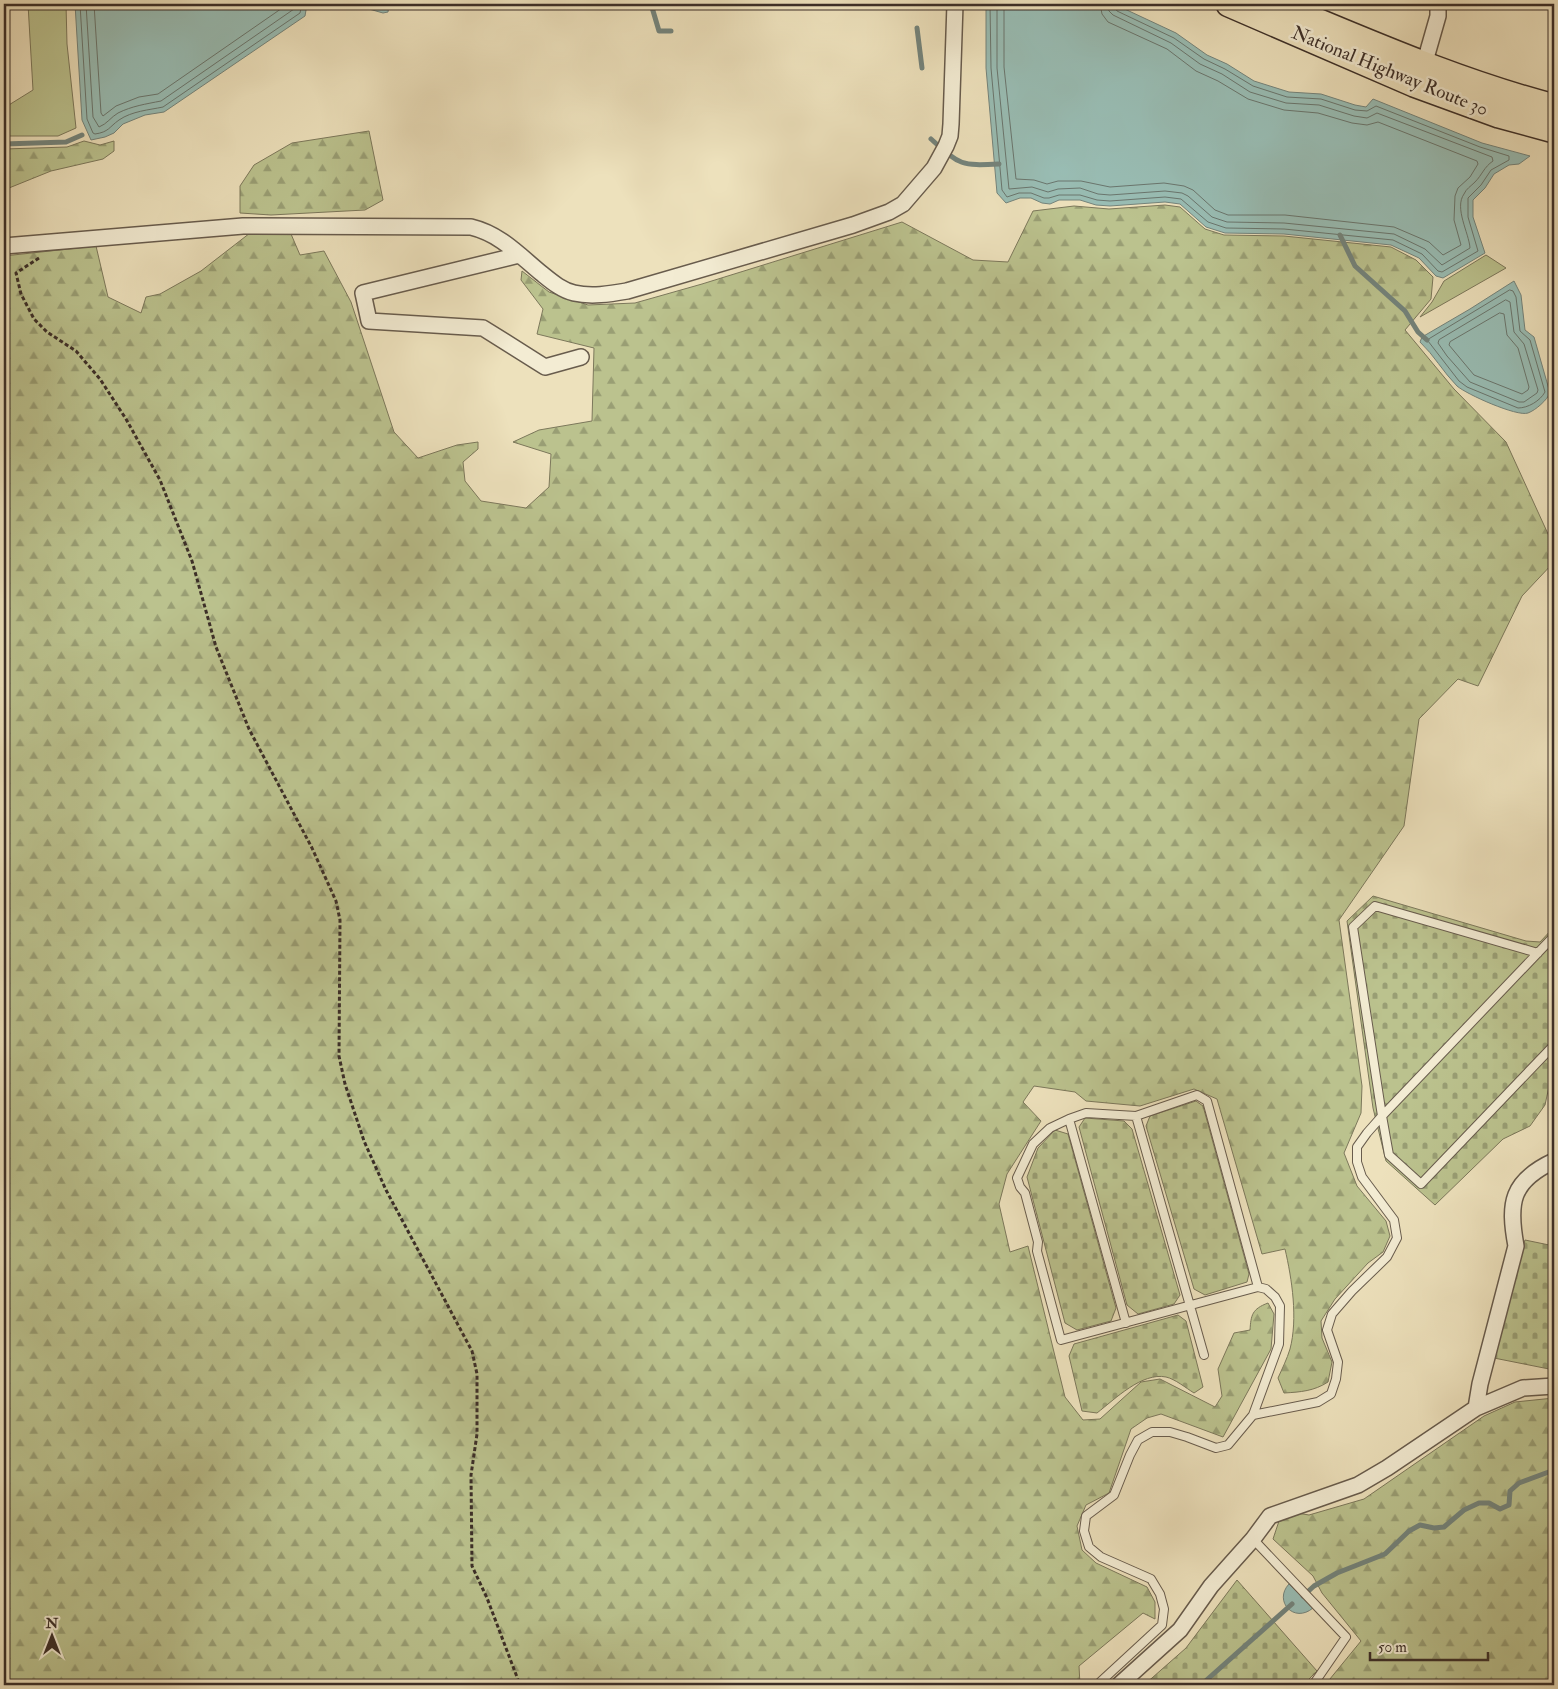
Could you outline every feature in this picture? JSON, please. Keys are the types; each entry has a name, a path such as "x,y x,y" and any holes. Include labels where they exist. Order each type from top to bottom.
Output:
{"highway":[{"name":"National Highway Route 30","path":"1229,4 1419,74 1554,107"},
{"name":"National Highway Route 30","path":"1276,4 1499,115 1554,130"}],"street":[{"path":"4,246 243,226 471,227 485,230 498,237 555,284 573,293 586,295 628,291 853,225 889,212 903,204 934,168 950,136 955,4"},
{"path":"1419,74 1438,16 1438,4"},
{"path":"519,255 363,292 369,321 483,328 545,367 581,357"},
{"path":"1476,1408 1480,1384 1516,1246 1512,1226 1512,1206 1520,1185 1539,1168 1554,1161"},
{"path":"1119,1685 1180,1630 1211,1586 1253,1539 1270,1516 1358,1485 1387,1468 1476,1408 1523,1388 1554,1386"}],"lane":[{"path":"1538,953 1375,906 1354,927 1389,1155 1421,1184 1554,1045"},
{"path":"1253,1415 1318,1402 1331,1394 1336,1379 1338,1362 1327,1330 1332,1314 1352,1291 1387,1257 1396,1238 1394,1220 1362,1177 1357,1162 1357,1147 1382,1116 1554,936"},
{"path":"1097,1685 1162,1625 1164,1609 1160,1594 1151,1579 1101,1557 1089,1547 1084,1531 1086,1516 1114,1495 1138,1440 1152,1432 1170,1432 1216,1448 1228,1445 1253,1415 1279,1344 1280,1306 1275,1297 1266,1289 1258,1287 1061,1340 1036,1251 1038,1242 1025,1193 1020,1187 1017,1178 1033,1144 1050,1128 1086,1113 1136,1116 1197,1096 1207,1101 1258,1287"},
{"path":"1136,1116 1204,1355"},
{"path":"1069,1119 1126,1322"},
{"path":"1253,1539 1346,1637 1314,1685"}],"path":[{"path":"68,240 16,273 21,294 34,319 47,332 76,351 100,379 126,419 160,480 192,561 216,647 249,729 312,848 336,901 340,920 339,1056 345,1084 364,1141 386,1190 472,1351 476,1374 476,1434 471,1476 472,1566 487,1598 520,1685"}],"green space":[{"path":"28,4 66,4 67,44 76,128 58,136 4,136 4,108 33,90"},
{"path":"369,131 383,200 365,210 271,215 240,213 240,186 254,165 292,143"},
{"path":"84,141 100,145 114,141 114,151 103,159 51,171 4,190 4,149 67,147"},
{"path":"1165,205 1180,207 1205,229 1224,235 1284,236 1391,247 1416,260 1433,277 1431,299 1405,330 1454,389 1506,442 1554,547 1554,562 1522,596 1478,686 1458,679 1419,719 1404,826 1339,920 1362,1086 1361,1113 1344,1153 1357,1186 1386,1221 1390,1236 1383,1252 1368,1263 1335,1299 1321,1321 1322,1338 1332,1362 1328,1382 1307,1390 1284,1393 1278,1378 1290,1349 1294,1325 1292,1286 1285,1249 1262,1254 1217,1099 1194,1089 1140,1106 1086,1101 1075,1092 1034,1086 1023,1102 1041,1121 1007,1174 999,1204 1010,1252 1028,1246 1065,1397 1083,1420 1100,1419 1141,1382 1160,1379 1215,1407 1222,1396 1218,1369 1234,1333 1250,1330 1253,1313 1263,1305 1268,1303 1274,1314 1271,1349 1223,1437 1161,1414 1147,1418 1131,1429 1109,1493 1086,1505 1077,1526 1082,1550 1096,1563 1147,1587 1155,1602 1155,1619 1143,1613 1079,1666 1080,1685 4,1685 4,256 96,246 108,297 141,313 146,297 160,294 201,271 250,233 291,234 300,255 324,251 351,302 394,432 418,458 457,445 478,442 478,449 463,462 465,481 481,501 526,508 549,487 551,454 513,442 539,430 592,421 594,348 537,334 543,309 521,280 522,271 549,292 588,305 635,303 902,222 973,260 1008,262 1033,211 1074,206 1109,209"},
{"path":"1486,255 1506,268 1420,317 1432,302 1444,281"},
{"path":"1373,896 1526,941 1540,942 1554,927 1554,1063 1545,1105 1530,1126 1503,1139 1435,1205 1386,1161 1373,1108 1347,921"},
{"path":"1196,1101 1203,1106 1249,1274 1247,1282 1205,1295 1194,1289 1146,1126 1150,1116"},
{"path":"1085,1118 1124,1121 1132,1129 1180,1295 1174,1304 1138,1314 1127,1305 1079,1127"},
{"path":"1055,1130 1068,1134 1116,1308 1111,1321 1077,1330 1065,1323 1027,1177 1038,1148"},
{"path":"1525,1240 1554,1246 1554,1370 1494,1358"},
{"path":"1178,1315 1186,1321 1203,1387 1194,1393 1173,1380 1166,1377 1157,1377 1129,1388 1097,1413 1082,1411 1069,1356 1074,1344"},
{"path":"1554,1398 1554,1685 1325,1685 1361,1641 1322,1593 1313,1576 1273,1539 1279,1521 1297,1513 1309,1515 1364,1499 1484,1416 1515,1402"},
{"path":"1237,1580 1317,1671 1303,1685 1144,1685 1186,1648"}],"water":[{"path":"75,4 307,4 305,16 164,112 145,115 123,124 114,133 91,140 82,120"},
{"path":"362,4 389,4 388,12 383,13 362,7"},
{"path":"986,4 1114,4 1176,33 1207,55 1227,64 1254,81 1289,92 1321,94 1366,107 1373,99 1482,143 1530,156 1519,164 1509,165 1494,174 1485,188 1473,200 1473,217 1485,253 1443,278 1436,276 1419,258 1391,245 1284,234 1225,233 1206,227 1180,204 1165,202 1110,206 1096,205 1080,200 1059,200 1050,204 1031,198 1020,198 1006,203 997,193 986,68"},
{"path":"1514,281 1521,295 1525,330 1534,337 1550,393 1541,404 1528,413 1514,412 1462,390 1452,381 1420,342 1422,337"},
{"path":"1289,1584 1313,1608 1299,1613 1293,1612 1288,1608 1283,1597"}],"waterway":[{"path":"651,4 659,31 671,31"},
{"path":"917,28 922,68"},
{"path":"4,144 66,142 82,135"},
{"path":"931,139 948,154 961,162 976,165 999,164"},
{"path":"1340,235 1355,266 1405,311 1418,332 1427,340"},
{"path":"1303,1596 1314,1586 1337,1573 1385,1554 1409,1531 1420,1525 1434,1528 1444,1527 1464,1510 1479,1503 1489,1503 1500,1509 1509,1505 1510,1491 1519,1483 1554,1470"},
{"path":"1201,1685 1292,1604"}]}
